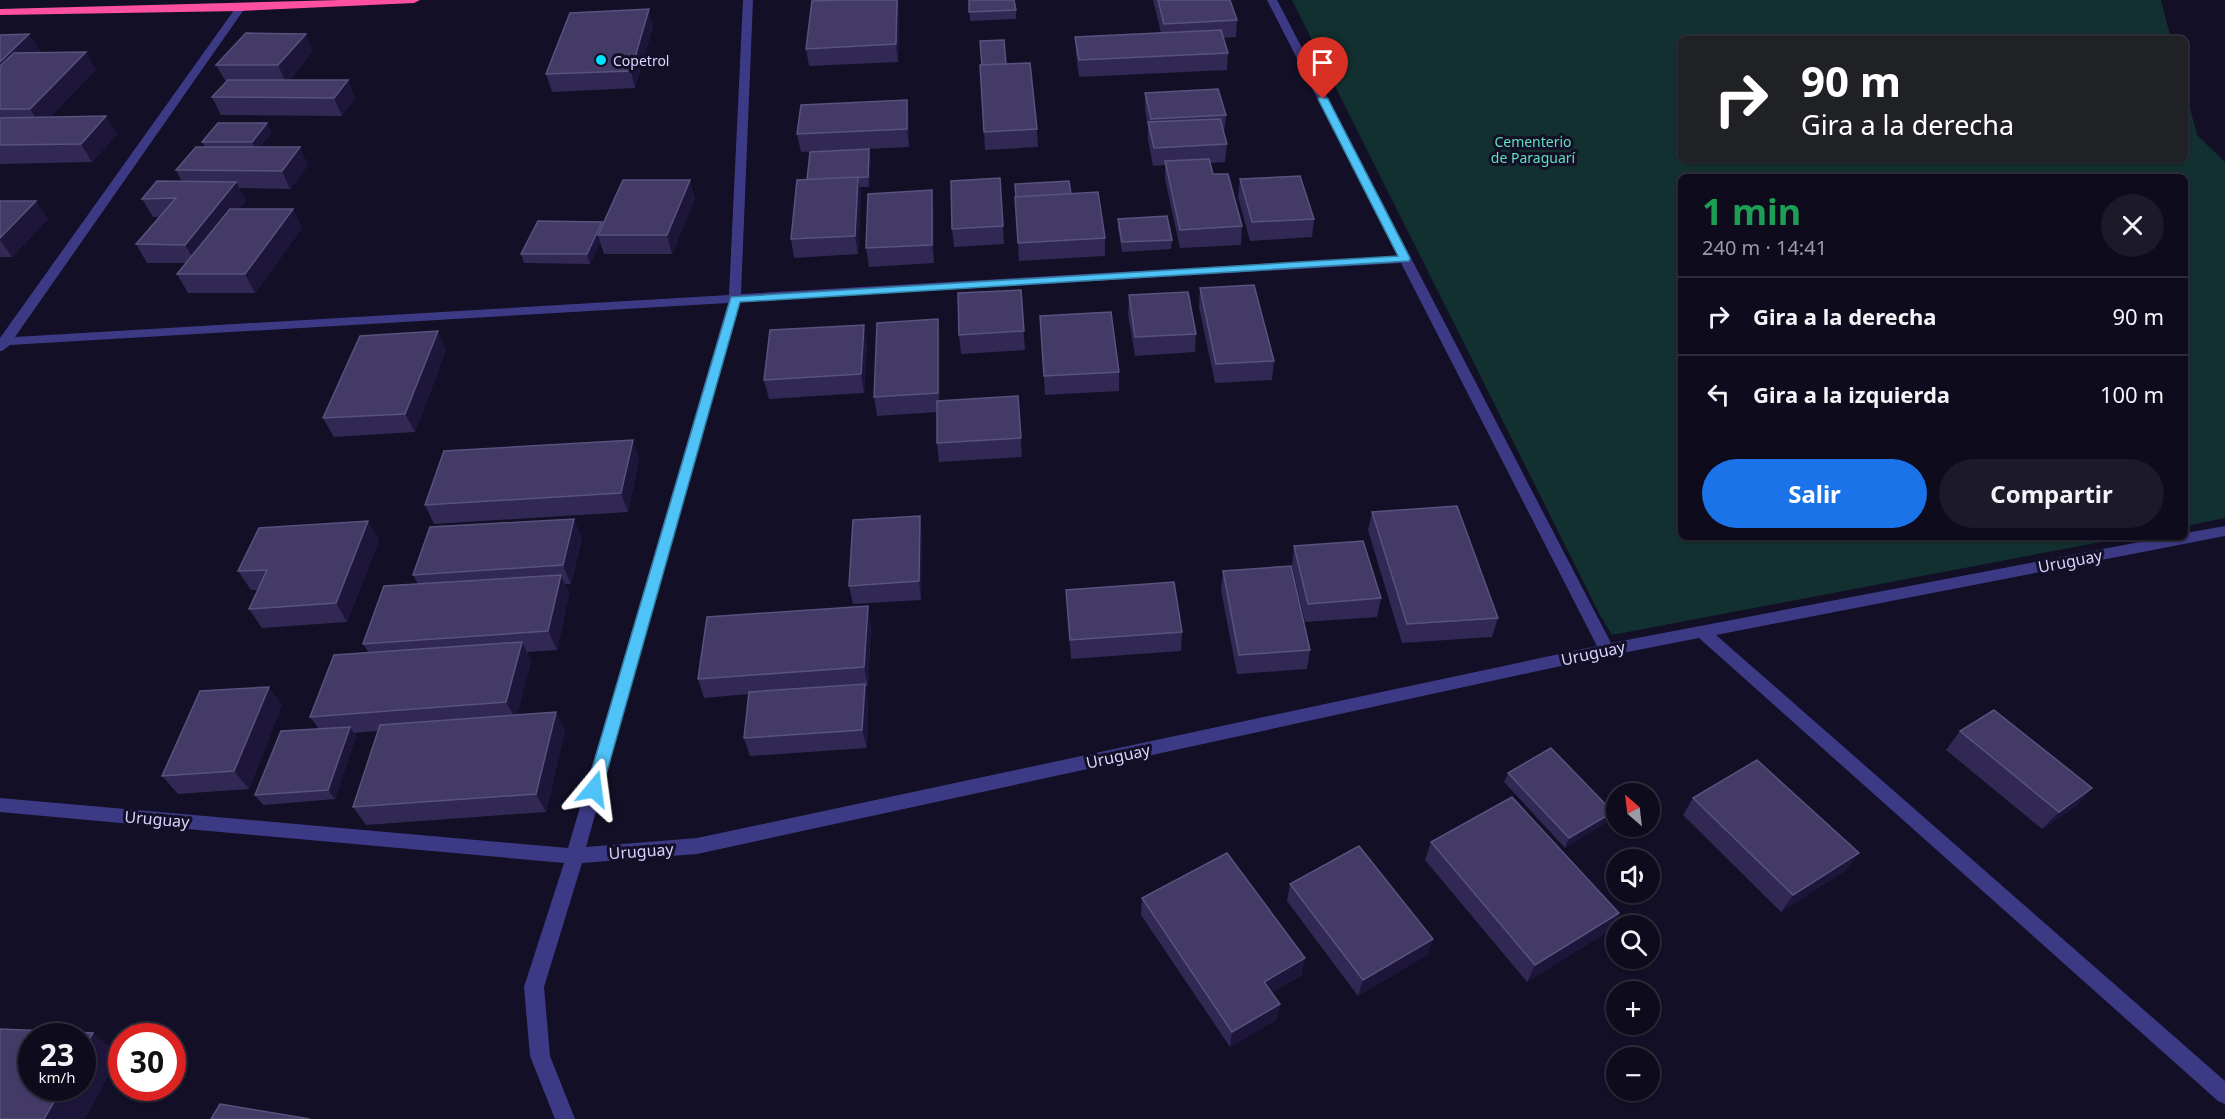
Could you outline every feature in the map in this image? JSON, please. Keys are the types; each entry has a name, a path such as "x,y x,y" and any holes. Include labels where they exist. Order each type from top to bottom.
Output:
{"highway":[{"path":"0,12 240,8 414,0"}],"street":[{"path":"565,1119 540,1056 534,987 575,856 735,299 748,0"},
{"path":"1272,0 1607,650"},
{"path":"2,345 240,8"},
{"path":"2,345 1405,258"},
{"name":"Uruguay","path":"2188,538 2225,531"},
{"name":"Uruguay","path":"0,805 575,856 697,846 1607,650 2178,540"},
{"path":"1702,632 2225,1094"}],"green space":[{"name":"Cementerio de Paraguarí","path":"1292,0 2161,0 2170,36 1678,36 1678,162 2188,162 2188,100 2197,135 2225,162 2225,518 2188,526 2188,174 1678,174 1678,540 2111,540 1612,635"}],"building":[{"path":"897,0 896,44 806,49 812,1"},
{"path":"969,0 1014,0 1016,10 969,12"},
{"path":"1158,0 1230,0 1237,20 1164,24"},
{"path":"649,9 631,71 546,74 570,13"},
{"path":"1221,30 1228,53 1079,60 1075,37"},
{"path":"246,33 306,34 278,65 216,65"},
{"path":"29,34 0,62 0,35"},
{"path":"1004,40 1006,64 982,65 980,41"},
{"path":"86,52 30,109 0,109 0,66 14,53"},
{"path":"1030,63 1037,129 984,132 980,65"},
{"path":"228,80 348,80 334,98 212,97"},
{"path":"1218,89 1226,115 1151,119 1145,93"},
{"path":"907,100 907,129 797,134 801,105"},
{"path":"106,116 81,144 0,145 0,118"},
{"path":"1220,119 1227,144 1154,148 1148,122"},
{"path":"218,123 267,123 252,142 202,142"},
{"path":"196,147 300,147 282,171 176,170"},
{"path":"869,149 868,177 807,180 810,152"},
{"path":"1209,159 1213,174 1228,174 1242,226 1180,230 1165,161"},
{"path":"1300,176 1314,219 1252,222 1240,179"},
{"path":"858,177 855,236 791,239 797,180"},
{"path":"1000,178 1003,226 952,229 951,181"},
{"path":"623,180 690,180 667,235 598,235"},
{"path":"157,181 236,182 185,245 136,244 176,198 142,199"},
{"path":"1069,181 1071,194 1016,197 1015,184"},
{"path":"932,190 932,245 866,248 868,194"},
{"path":"1098,192 1105,238 1018,243 1015,197"},
{"path":"0,201 36,201 0,238"},
{"path":"230,209 293,209 245,274 177,274"},
{"path":"1167,216 1172,240 1122,242 1118,219"},
{"path":"538,221 602,222 587,254 521,254"},
{"path":"1254,285 1274,361 1216,364 1200,288"},
{"path":"1021,290 1024,331 959,335 958,293"},
{"path":"1188,292 1196,334 1135,337 1129,295"},
{"path":"1111,312 1119,372 1044,376 1040,316"},
{"path":"938,319 938,393 874,397 877,323"},
{"path":"864,325 861,374 764,380 770,330"},
{"path":"438,331 405,414 323,418 360,336"},
{"path":"1018,396 1021,438 937,443 937,401"},
{"path":"633,440 621,493 425,505 444,451"},
{"path":"1457,506 1498,618 1407,624 1372,512"},
{"path":"920,516 919,581 849,586 853,520"},
{"path":"574,519 563,565 413,575 430,527"},
{"path":"368,521 336,603 249,609 267,570 238,571 259,528"},
{"path":"1363,541 1381,598 1308,604 1294,546"},
{"path":"1291,566 1310,650 1239,655 1223,571"},
{"path":"561,575 548,631 363,644 384,586"},
{"path":"1174,582 1182,632 1070,640 1066,590"},
{"path":"868,606 864,667 698,679 707,617"},
{"path":"522,642 506,702 310,717 334,655"},
{"path":"865,684 862,730 744,738 749,692"},
{"path":"269,687 234,771 162,776 200,691"},
{"path":"1994,710 2092,788 2059,812 1960,731"},
{"path":"556,712 536,794 353,807 380,725"},
{"path":"350,727 328,790 255,795 281,731"},
{"path":"1551,748 1606,805 1606,816 1569,838 1508,773"},
{"path":"1757,760 1859,853 1793,895 1693,798"},
{"path":"1512,797 1606,899 1606,903 1610,903 1619,913 1606,915 1606,921 1535,965 1431,842"},
{"path":"1359,846 1433,939 1363,980 1290,884"},
{"path":"1227,853 1305,958 1264,982 1280,1004 1232,1032 1142,898"},
{"path":"0,1029 18,1030 18,1101 54,1101 44,1119 0,1119"},
{"path":"220,1104 310,1119 211,1119"}],"place":[{"name":"Copetrol","path":"601,60"}],"route":[{"path":"594,789 735,299 1405,258 1323,99"}]}
